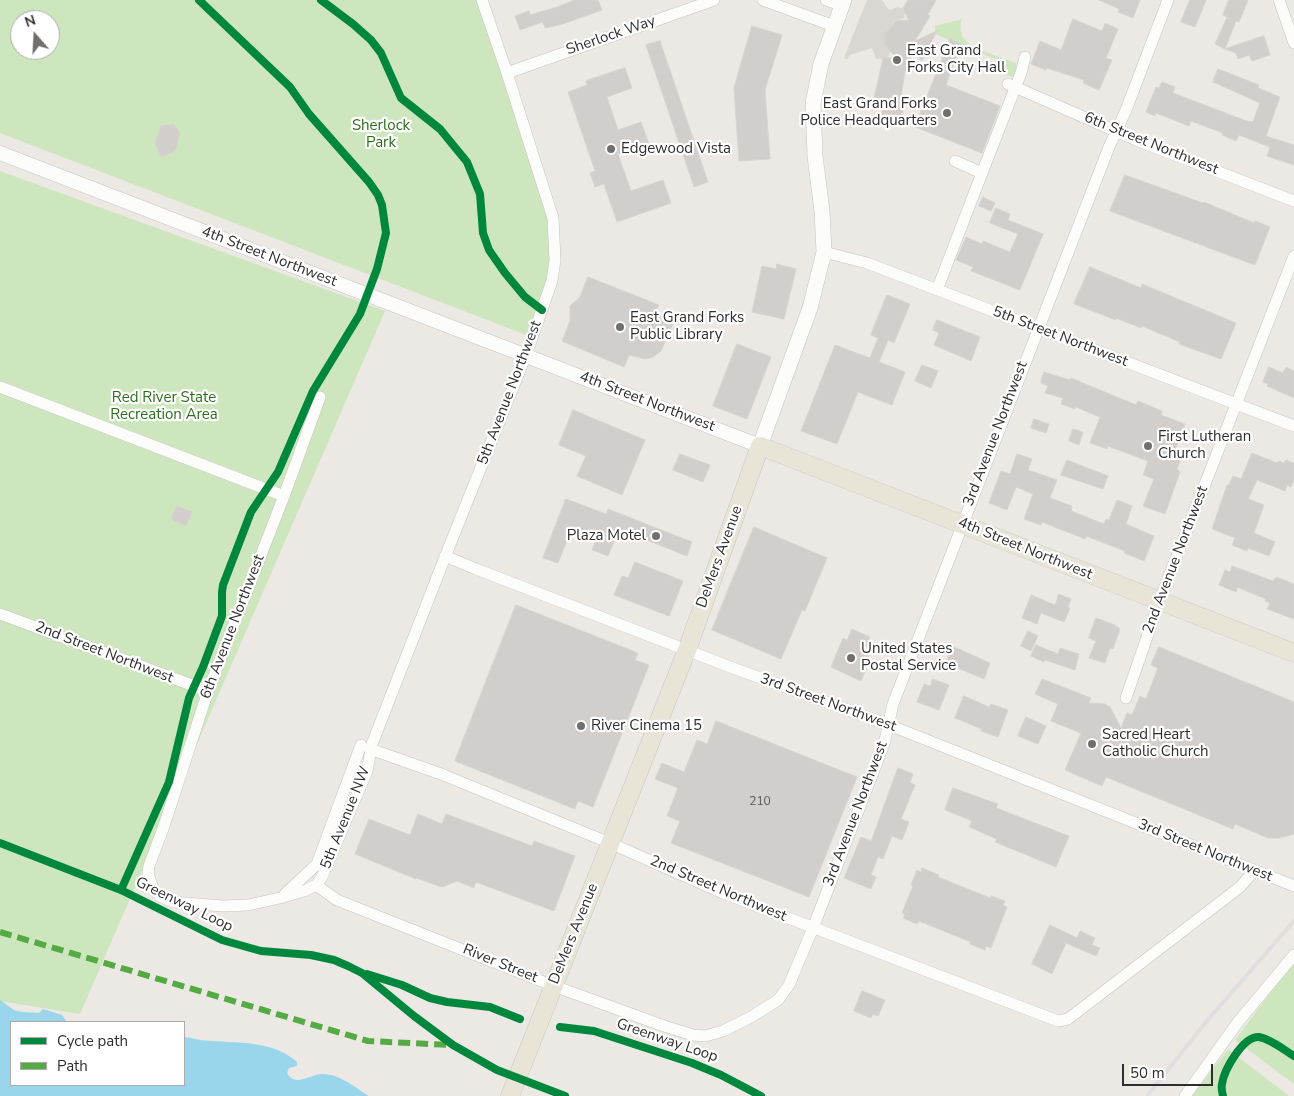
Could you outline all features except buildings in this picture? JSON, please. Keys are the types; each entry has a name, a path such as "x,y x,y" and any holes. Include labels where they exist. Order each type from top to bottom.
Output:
{"main road":[{"name":"DeMers Avenue","path":"510,1096 687,650 810,308 824,252 822,211 815,156 813,103 821,64 842,3"},
{"name":"4th Street Northwest","path":"760,446 1294,653"}],"street":[{"name":"5th Avenue Northwest","path":"365,747 526,355 552,281 556,237 553,218 482,0"},
{"name":"Sherlock Way","path":"507,73 714,0"},
{"path":"763,0 834,26"},
{"path":"826,0 842,3"},
{"name":"3rd Avenue Northwest","path":"814,928 884,744 892,704 1168,0"},
{"path":"1279,0 1291,24 1294,43"},
{"path":"937,290 982,173 1012,86 1022,73 1025,57"},
{"name":"6th Street Northwest","path":"1012,86 1116,131 1294,201"},
{"name":"4th Street Northwest","path":"0,152 760,446"},
{"path":"955,161 982,173"},
{"name":"5th Street Northwest","path":"824,252 867,263 1294,426"},
{"name":"2nd Avenue Northwest","path":"1126,698 1159,602 1294,256"},
{"path":"0,387 284,496"},
{"name":"6th Avenue Northwest","path":"316,885 304,891 280,898 248,905 223,906 172,902 161,897 154,889 148,873 208,691 320,398"},
{"name":"3rd Street Northwest","path":"445,556 476,570 888,725 1294,886"},
{"name":"2nd Street Northwest","path":"0,615 208,691"},
{"path":"280,898 297,885 317,864 365,747"},
{"name":"2nd Street Northwest","path":"365,747 441,774 610,843 723,893 1058,1021 1068,1019 1240,887 1254,871"},
{"name":"5th Avenue NW","path":"316,885 329,864 367,771 365,747"},
{"name":"River Street","path":"316,885 337,900 554,986 680,1032 705,1036 716,1034 751,1017 778,1000 789,985 814,928"},
{"path":"1185,1096 1238,1022 1294,955"}],"green space":[{"name":"Sherlock Park","path":"0,0 479,0 553,218 555,260 529,336 0,133"},
{"path":"962,19 961,31 965,40 976,48 1016,63 1013,77 1000,72 997,68 1000,61 935,34 935,26"},
{"name":"Red River State Recreation Area","path":"0,171 385,311 80,1014 0,1001"},
{"path":"1294,961 1294,1084 1235,1040"},
{"path":"1228,1049 1289,1096 1192,1096"}],"shaded area":[{"path":"867,0 882,0 889,10 898,7 903,9 905,13 904,18 895,21 885,33 885,44 890,49 887,58 876,59 872,48 850,55 847,59 844,58"}],"water":[{"path":"0,1000 17,1011 39,1013 43,1009 62,1015 66,1021 10,1021 10,1086 185,1086 185,1037 204,1041 257,1044 278,1050 297,1062 297,1066 289,1068 287,1073 290,1077 298,1080 328,1074 347,1082 369,1096 0,1096"}],"railway":[{"path":"1147,1096 1206,1022 1294,921"}],"marked path":[{"path":"0,932 368,1041 451,1045"}],"cycle path":[{"path":"121,890 169,782 189,698 222,616 223,585 251,512 278,472 313,391 360,314 377,269 386,233 382,205 369,182 309,114 290,87 199,0"},
{"path":"321,0 371,40 381,53 401,98 440,129 467,162 480,194 483,233 489,250 525,297 542,310"},
{"name":"Greenway Loop","path":"0,843 121,890 222,940 261,951 311,955 334,960 348,966 362,973 453,1045 497,1070 565,1096"},
{"path":"367,974 402,985 430,998 490,1007 520,1019"},
{"name":"Greenway Loop","path":"560,1027 594,1031 692,1063 721,1075 761,1096"},
{"path":"1223,1096 1222,1084 1230,1063 1241,1048 1253,1038 1259,1037 1268,1040 1294,1056"}],"place":[{"name":"East Grand Forks City Hall","path":"897,60"},
{"name":"East Grand Forks Police Headquarters","path":"947,113"},
{"name":"Edgewood Vista","path":"611,149"},
{"name":"East Grand Forks Public Library","path":"620,327"},
{"name":"First Lutheran Church","path":"1148,446"},
{"name":"Plaza Motel","path":"656,536"},
{"name":"United States Postal Service","path":"851,658"},
{"name":"River Cinema 15","path":"581,726"},
{"name":"Sacred Heart Catholic Church","path":"1092,744"}]}
